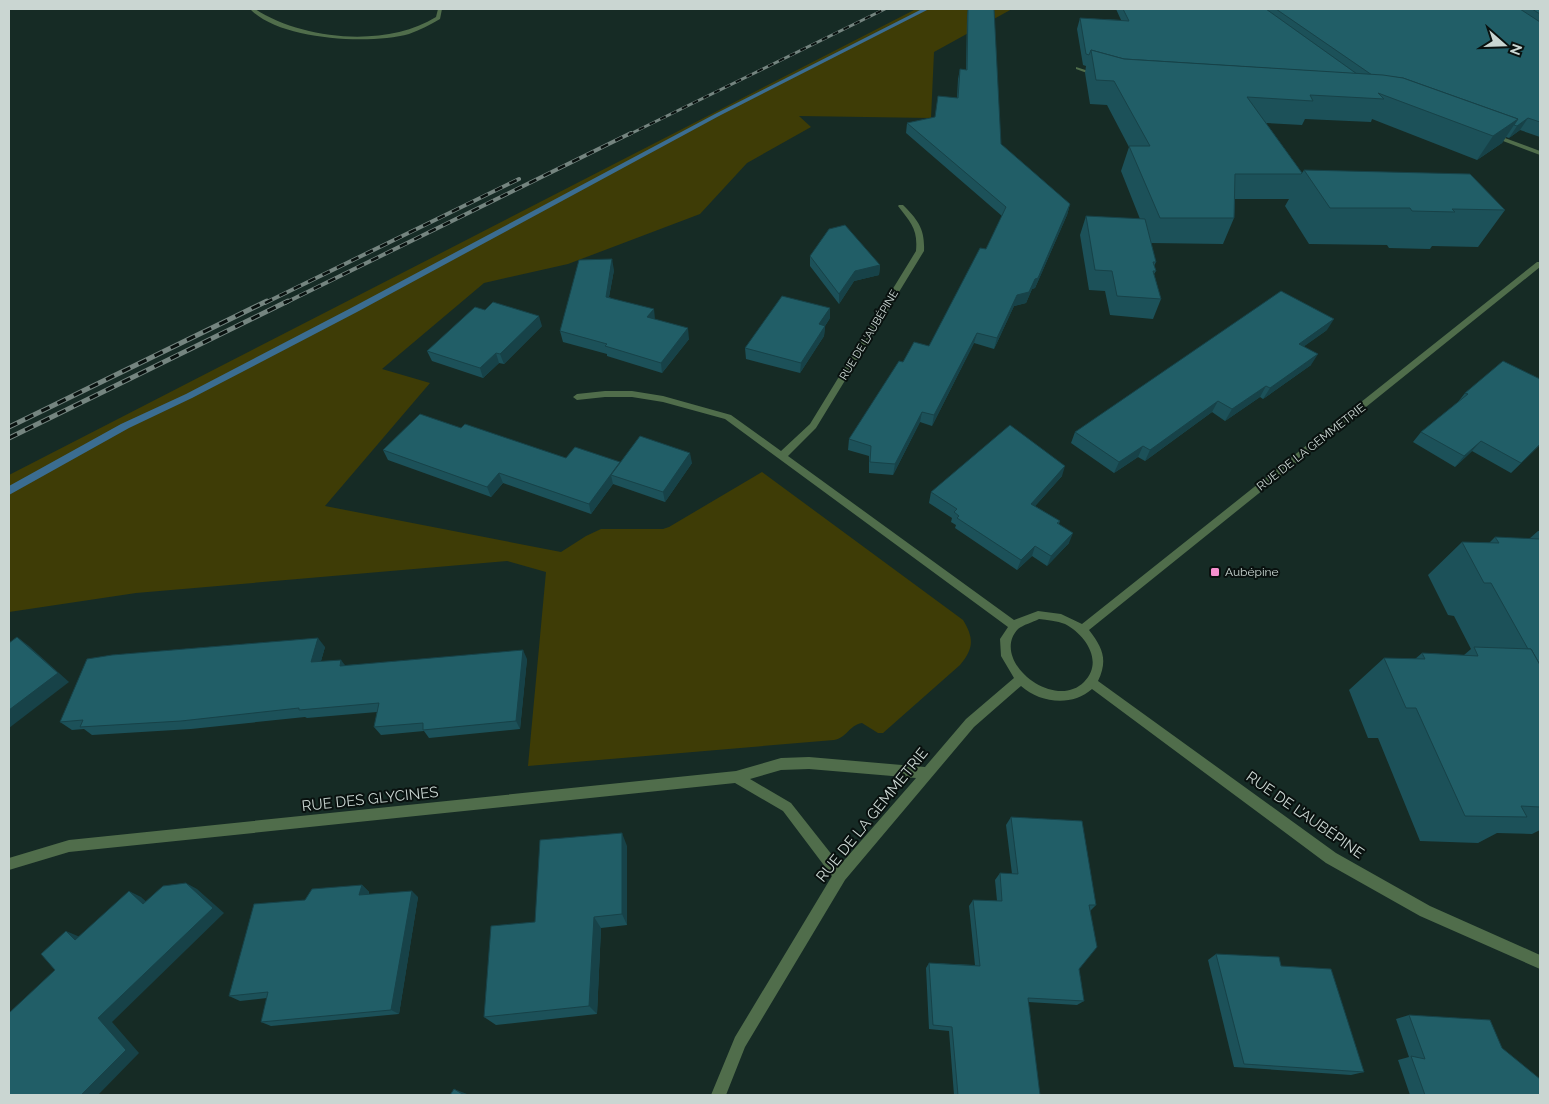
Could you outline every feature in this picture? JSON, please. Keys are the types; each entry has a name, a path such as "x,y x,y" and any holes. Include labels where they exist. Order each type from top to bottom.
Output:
{"street":[{"path":"252,9 264,17 290,28 349,36 396,34 416,30 438,18 440,9"},
{"path":"1078,68 1102,76"},
{"path":"1484,132 1540,153"},
{"name":"RUE DE L’AUBÉPINE","path":"782,456 813,426 920,251 922,235 917,224 901,206"},
{"name":"RUE DE LA GEMMETRIE","path":"1082,630 1540,264"},
{"path":"577,397 604,394 632,394 663,399 728,417 1014,626"},
{"path":"1046,616 1068,621 1082,630 1091,640 1100,662 1098,673 1092,683 1082,691 1068,696 1038,691 1020,680 1012,672 1005,653 1007,635 1014,626 1025,618 1046,616"},
{"name":"RUE DE LA GEMMETRIE","path":"719,1095 740,1042 840,875 970,722 1020,680"},
{"name":"RUE DE L’AUBÉPINE","path":"1092,683 1331,858 1426,911 1540,962"},
{"name":"RUE DES GLYCINES","path":"9,864 69,846 736,777 781,764 809,764 928,772"},
{"path":"736,777 787,808 840,875"}],"shaded area":[{"path":"916,9 1012,9 934,52 931,118 799,116 811,127 747,163 700,214 568,264 484,283 382,369 430,383 325,506 561,552 601,529 663,529 669,527 762,472 963,620 967,626 971,643 965,659 883,733 878,733 862,723 854,726 842,737 834,740 528,766 546,572 507,561 136,593 9,612 9,475"}],"building":[{"path":"968,9 994,9 1001,144 1070,204 1038,278 1035,279 1029,292 1017,295 997,338 977,333 934,415 922,412 895,464 870,462 871,446 849,439 899,361 903,362 914,342 929,346 980,248 986,249 1006,207 907,123 935,117 938,96 958,98 960,69 967,70"},
{"path":"1123,9 1266,9 1357,74 1124,59 1091,50 1089,55 1086,54 1080,18 1129,21"},
{"path":"1276,9 1520,9 1540,22 1540,122 1528,118 1517,126 1514,125 1518,119 1403,78 1372,75"},
{"path":"1532,9 1540,9 1540,14"},
{"path":"1091,50 1124,59 1383,75 1403,78 1518,119 1493,136 1378,93 1384,99 1310,95 1313,101 1247,97 1302,173 1235,174 1234,218 1160,218 1129,146 1150,146 1114,81 1096,80"},
{"path":"1304,170 1470,174 1505,210 1452,209 1455,212 1412,211 1410,208 1330,208"},
{"path":"1086,216 1145,219 1156,262 1153,262 1156,271 1153,271 1161,299 1117,296 1112,271 1095,270"},
{"path":"845,225 880,265 855,271 839,294 810,256 829,229"},
{"path":"612,259 606,297 654,309 647,317 688,328 661,363 605,346 607,344 560,331 579,260"},
{"path":"1281,291 1334,319 1299,344 1318,354 1270,388 1266,386 1232,409 1218,401 1150,450 1143,446 1119,462 1075,432"},
{"path":"782,296 830,308 819,324 825,326 801,363 745,348"},
{"path":"493,302 539,316 500,354 496,353 480,368 427,351 475,307 485,310"},
{"path":"1503,361 1540,379 1540,444 1521,463 1481,441 1464,456 1421,432 1468,394 1465,393"},
{"path":"420,414 461,428 465,424 566,458 575,447 620,462 589,504 499,473 487,487 383,450"},
{"path":"1010,425 1065,466 1031,504 1060,521 1057,523 1073,533 1051,556 1035,546 1021,560 957,518 959,516 954,512 957,509 931,492"},
{"path":"640,436 690,453 663,492 611,475"},
{"path":"1495,537 1540,539 1540,665 1531,649 1528,649 1491,583 1484,583 1462,542 1499,543"},
{"path":"17,637 58,673 9,710 9,643"},
{"path":"318,638 311,662 341,660 340,666 523,650 516,721 423,730 423,723 374,727 379,703 299,710 299,708 181,721 80,727 83,720 60,722 87,659 112,655"},
{"path":"1474,647 1531,649 1540,665 1540,807 1521,806 1527,817 1465,816 1416,708 1406,708 1384,658 1425,659 1422,653 1478,656"},
{"path":"1011,817 1082,821 1096,905 1089,905 1097,947 1079,969 1084,1001 1028,998 1040,1095 958,1095 952,1027 933,1025 929,963 980,966 973,900 1002,901 1000,873 1018,874"},
{"path":"622,833 622,914 594,917 589,1006 484,1017 491,926 535,922 540,840"},
{"path":"186,883 213,908 98,1018 126,1050 81,1095 9,1095 9,1013 55,970 41,954 66,931 75,940 129,891 143,904 163,886"},
{"path":"362,885 359,895 412,891 391,1010 261,1022 268,992 229,996 254,904 305,900 312,889"},
{"path":"1216,954 1279,957 1281,966 1331,969 1364,1072 1244,1064"},
{"path":"1409,1015 1490,1020 1502,1048 1540,1079 1540,1095 1425,1095 1411,1056 1425,1059"},
{"path":"454,1089 464,1095 450,1095"}],"waterway":[{"path":"9,491 125,426 189,396 354,310 717,115 926,9"}],"railway":[{"path":"628,135 885,9"},
{"path":"285,303 631,133"},
{"path":"265,303 519,179"},
{"path":"9,427 267,301"},
{"path":"9,438 288,301"}],"place":[{"name":"Aubépine","path":"1215,572"}]}
